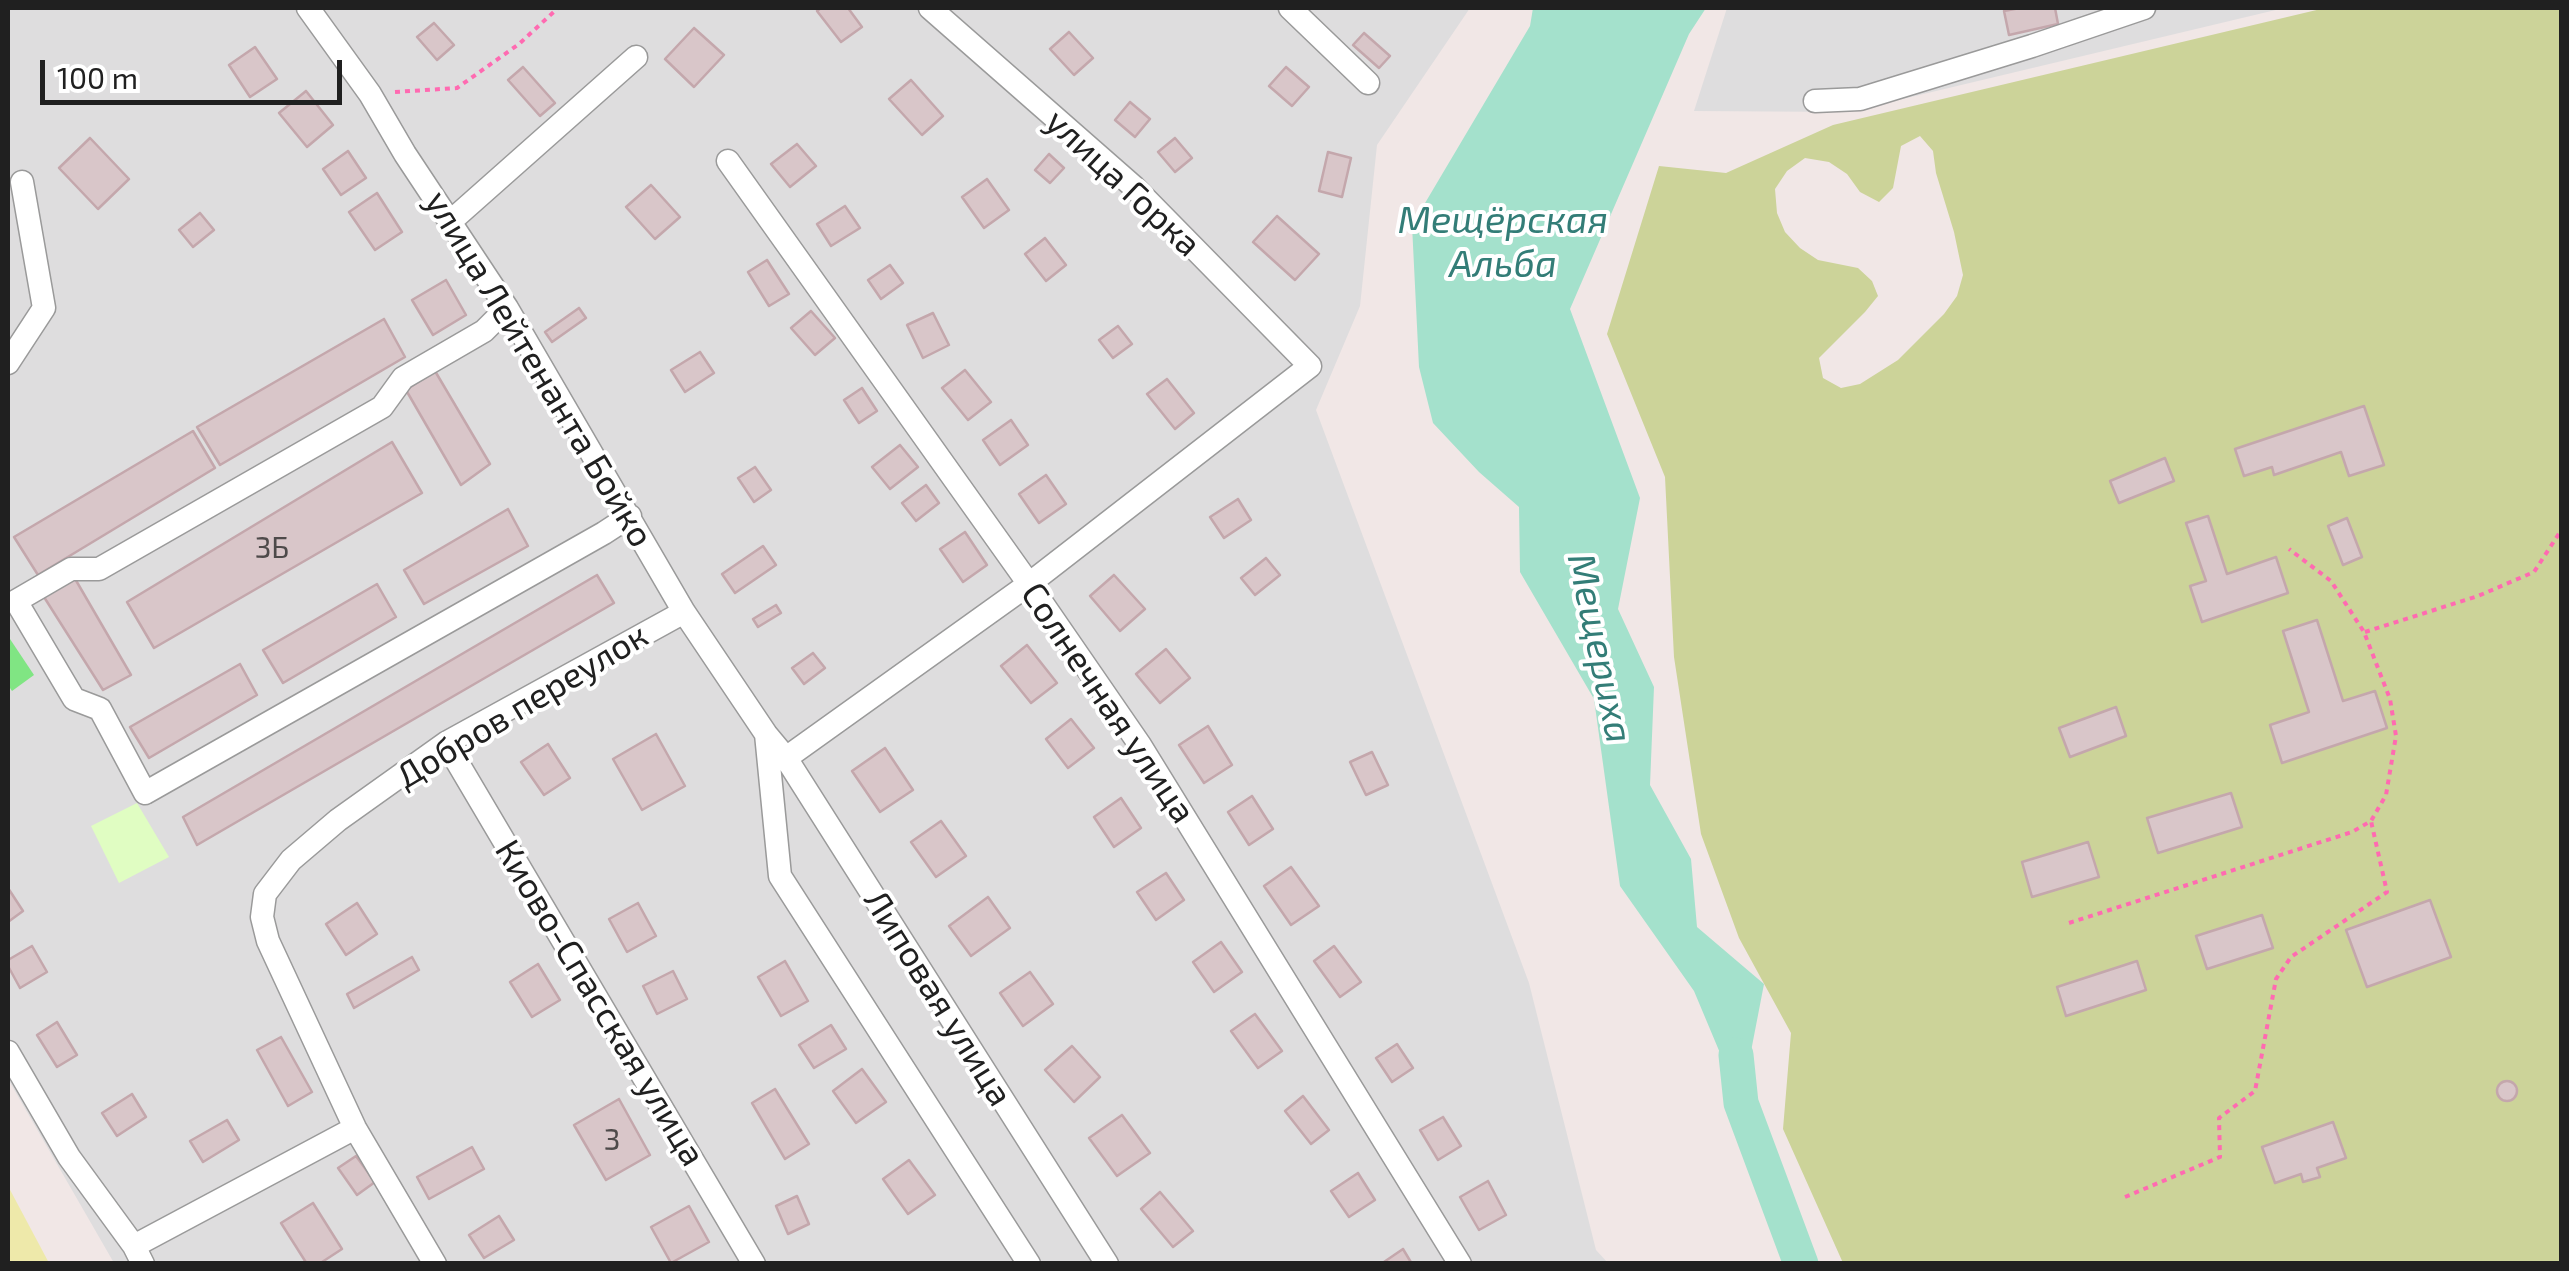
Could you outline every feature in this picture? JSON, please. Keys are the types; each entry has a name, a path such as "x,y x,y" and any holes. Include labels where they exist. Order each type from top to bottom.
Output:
{"street":[{"name":"улица Лейтенанта Бойко","path":"308,8 370,94 507,308 684,612 766,734"},
{"name":"улица Горка","path":"930,8 1134,187 1310,366 1029,584"},
{"path":"1290,8 1368,83"},
{"path":"1816,101 1860,99 2144,8"},
{"path":"451,220 636,56"},
{"name":"Солнечная улица","path":"728,161 1140,745 1460,1264"},
{"path":"8,363 44,308 22,182"},
{"path":"507,308 484,331 403,378 382,408 99,569 71,569 16,601 74,700 100,709 145,793 630,516"},
{"path":"786,758 1029,584"},
{"name":"Добров переулок","path":"355,1128 268,941 262,917 265,894 290,860 338,820 446,743 684,612"},
{"path":"766,734 780,876 1029,1264"},
{"name":"Липовая улица","path":"766,734 786,758 1107,1264"},
{"name":"Киово-Спасская улица","path":"446,743 754,1264"},
{"path":"8,1052 70,1157 139,1255 355,1128 435,1264"}],"path":[{"path":"370,94 457,88 519,44 557,8"},
{"path":"2364,632 2478,596 2534,572 2562,529"},
{"path":"2069,923 2352,832 2372,821 2386,795 2396,736 2390,699 2364,632 2331,582 2289,548"},
{"path":"2124,1197 2220,1156 2220,1118 2255,1092 2276,979 2290,957 2388,892 2372,821"}],"shaded area":[{"path":"8,8 1470,8 1377,145 1360,306 1316,410 1529,983 1596,1250 1608,1263 114,1263 8,1079"},
{"path":"1727,8 2284,8 1848,112 1694,111"},
{"path":"2325,8 2561,8 2561,1263 1843,1263 1783,1129 1791,1033 1739,938 1701,834 1674,657 1665,477 1607,334 1659,166 1726,173 1833,125","holes":["1920,136 1933,151 1963,275 1957,296 1898,360 1860,384 1841,388 1823,378 1819,358 1878,296 1872,281 1858,268 1818,260 1800,248 1785,232 1777,213 1775,189 1787,171 1805,158 1829,162 1847,174 1860,192 1879,202 1893,188 1901,146"]},
{"path":"137,803 169,857 119,883 91,826"},
{"path":"8,1186 49,1263 8,1263"}],"green space":[{"path":"8,636 34,675 12,691 8,685"}],"water":[{"name":"Мещёрская Альба","path":"1533,8 1706,8 1689,34 1570,309 1640,498 1618,609 1654,687 1650,785 1691,859 1697,927 1764,984 1741,1103 1694,991 1620,886 1594,699 1520,572 1519,507 1433,423 1419,367 1412,225 1530,26"}],"building":[{"path":"848,8 862,27 841,42 817,11"},
{"path":"2055,8 2058,24 2009,35 2004,11"},
{"path":"434,23 454,45 437,60 417,37"},
{"path":"694,28 724,55 694,87 665,59"},
{"path":"1069,32 1093,58 1074,75 1050,49"},
{"path":"1364,33 1390,56 1379,68 1353,45"},
{"path":"255,47 277,79 250,97 229,65"},
{"path":"523,67 555,103 540,116 508,80"},
{"path":"1286,67 1309,87 1292,106 1269,86"},
{"path":"911,80 943,116 922,135 889,99"},
{"path":"306,91 333,125 307,147 279,113"},
{"path":"1130,102 1150,119 1135,137 1115,120"},
{"path":"90,138 129,179 98,209 59,168"},
{"path":"1175,138 1192,158 1175,172 1158,152"},
{"path":"797,144 816,166 790,187 771,164"},
{"path":"348,151 366,178 341,195 323,169"},
{"path":"1328,152 1351,158 1342,197 1319,191"},
{"path":"1049,154 1064,168 1050,183 1035,170"},
{"path":"987,179 1009,210 984,228 962,197"},
{"path":"651,185 680,217 655,239 626,207"},
{"path":"377,193 402,232 375,250 349,212"},
{"path":"845,206 860,228 831,246 817,224"},
{"path":"200,213 214,230 193,247 179,230"},
{"path":"1277,216 1319,254 1295,280 1253,242"},
{"path":"1045,238 1066,265 1046,281 1025,254"},
{"path":"767,260 789,294 769,306 748,272"},
{"path":"890,265 903,283 881,299 868,280"},
{"path":"446,280 466,315 433,335 412,300"},
{"path":"579,308 586,318 552,342 545,332"},
{"path":"811,311 835,338 815,355 791,328"},
{"path":"933,313 949,345 923,358 907,325"},
{"path":"384,319 405,357 220,465 197,427"},
{"path":"1118,326 1132,344 1113,358 1099,340"},
{"path":"700,352 714,373 685,392 671,370"},
{"path":"965,370 991,402 968,420 942,388"},
{"path":"435,371 490,464 461,485 406,390"},
{"path":"1167,379 1194,413 1175,429 1147,394"},
{"path":"862,388 877,411 859,423 844,400"},
{"path":"2364,406 2384,465 2349,476 2341,452 2274,475 2272,467 2244,476 2235,449"},
{"path":"1011,420 1028,445 1000,465 983,440"},
{"path":"193,431 215,468 38,575 14,537"},
{"path":"392,442 422,493 154,648 127,602"},
{"path":"900,445 918,467 890,489 872,467"},
{"path":"2165,458 2174,481 2119,503 2110,481"},
{"path":"755,467 771,490 754,502 738,478"},
{"path":"1046,475 1066,504 1039,523 1019,494"},
{"path":"926,485 939,503 916,521 902,503"},
{"path":"1238,499 1251,520 1224,538 1210,517"},
{"path":"508,509 528,546 424,604 404,570"},
{"path":"2208,516 2227,574 2276,557 2288,593 2202,622 2190,586 2206,581 2186,523"},
{"path":"2347,518 2362,557 2343,565 2328,526"},
{"path":"965,532 987,565 963,582 940,549"},
{"path":"763,546 776,565 735,593 722,574"},
{"path":"1266,558 1280,575 1255,595 1241,578"},
{"path":"597,575 614,603 197,845 183,817"},
{"path":"1114,575 1145,609 1120,631 1090,596"},
{"path":"74,577 131,675 103,690 44,597"},
{"path":"377,584 396,617 283,683 263,650"},
{"path":"776,605 781,613 758,627 753,619"},
{"path":"2317,620 2343,701 2375,691 2387,728 2282,763 2270,725 2309,712 2283,631"},
{"path":"1027,645 1057,683 1031,703 1001,666"},
{"path":"1166,649 1190,678 1160,703 1136,674"},
{"path":"813,653 825,668 804,684 792,668"},
{"path":"240,664 257,695 149,758 130,727"},
{"path":"2116,707 2126,736 2070,757 2059,728"},
{"path":"1071,719 1094,748 1068,768 1046,739"},
{"path":"1208,726 1232,765 1204,783 1179,745"},
{"path":"656,734 685,786 642,810 613,759"},
{"path":"548,744 570,778 544,795 521,762"},
{"path":"885,748 913,790 880,812 852,771"},
{"path":"1372,752 1388,785 1366,795 1350,762"},
{"path":"2231,793 2242,827 2158,853 2147,818"},
{"path":"1252,796 1273,829 1249,845 1228,812"},
{"path":"1121,798 1141,828 1114,847 1094,817"},
{"path":"941,821 966,856 936,877 911,842"},
{"path":"2088,842 2099,877 2032,897 2022,862"},
{"path":"1291,867 1319,906 1291,925 1264,886"},
{"path":"1166,873 1184,900 1156,920 1137,892"},
{"path":"8,888 23,911 8,922"},
{"path":"988,897 1010,928 971,956 949,926"},
{"path":"2430,900 2451,957 2367,987 2346,930"},
{"path":"357,903 377,934 346,955 326,924"},
{"path":"638,903 656,936 627,952 609,919"},
{"path":"2262,915 2273,948 2207,969 2196,936"},
{"path":"1221,942 1242,972 1214,992 1193,962"},
{"path":"32,946 47,972 20,988 8,960"},
{"path":"1334,946 1361,982 1340,997 1314,961"},
{"path":"412,957 419,970 354,1008 347,994"},
{"path":"785,961 808,1001 781,1016 758,977"},
{"path":"2137,961 2146,990 2066,1016 2057,987"},
{"path":"538,964 560,1000 532,1017 510,982"},
{"path":"673,971 687,999 657,1014 643,986"},
{"path":"1030,972 1053,1004 1023,1026 1000,993"},
{"path":"1255,1014 1282,1051 1258,1068 1231,1031"},
{"path":"57,1022 77,1055 57,1067 37,1035"},
{"path":"831,1025 846,1049 814,1068 799,1045"},
{"path":"281,1037 312,1092 288,1106 257,1050"},
{"path":"1397,1044 1413,1068 1392,1082 1376,1058"},
{"path":"1072,1046 1100,1077 1074,1102 1045,1070"},
{"path":"862,1069 886,1102 856,1123 833,1091"},
{"path":"2507,1081 2517,1091 2507,1101 2497,1091"},
{"path":"775,1089 809,1144 785,1159 752,1103"},
{"path":"132,1094 146,1117 117,1136 102,1113"},
{"path":"1303,1096 1329,1130 1311,1144 1285,1111"},
{"path":"619,1099 650,1155 606,1180 574,1125"},
{"path":"1122,1115 1150,1153 1117,1176 1089,1138"},
{"path":"1443,1117 1461,1146 1438,1160 1420,1130"},
{"path":"227,1120 239,1140 203,1162 190,1141"},
{"path":"2333,1122 2346,1158 2317,1168 2320,1177 2303,1182 2301,1174 2275,1183 2262,1147"},
{"path":"472,1147 484,1169 429,1199 417,1177"},
{"path":"356,1156 375,1182 357,1195 338,1168"},
{"path":"909,1160 935,1195 908,1214 883,1179"},
{"path":"1358,1173 1375,1200 1349,1217 1331,1191"},
{"path":"1488,1181 1506,1215 1479,1230 1460,1197"},
{"path":"1160,1192 1193,1231 1173,1247 1141,1209"},
{"path":"797,1196 809,1224 788,1234 776,1206"},
{"path":"313,1203 342,1249 319,1264 307,1264 281,1223"},
{"path":"689,1206 709,1242 671,1263 651,1227"},
{"path":"499,1216 514,1240 484,1258 469,1235"},
{"path":"1403,1249 1412,1264 1381,1264"}],"waterway":[{"name":"Мещериха","path":"1736,1055 1741,1103 1801,1264"}]}
